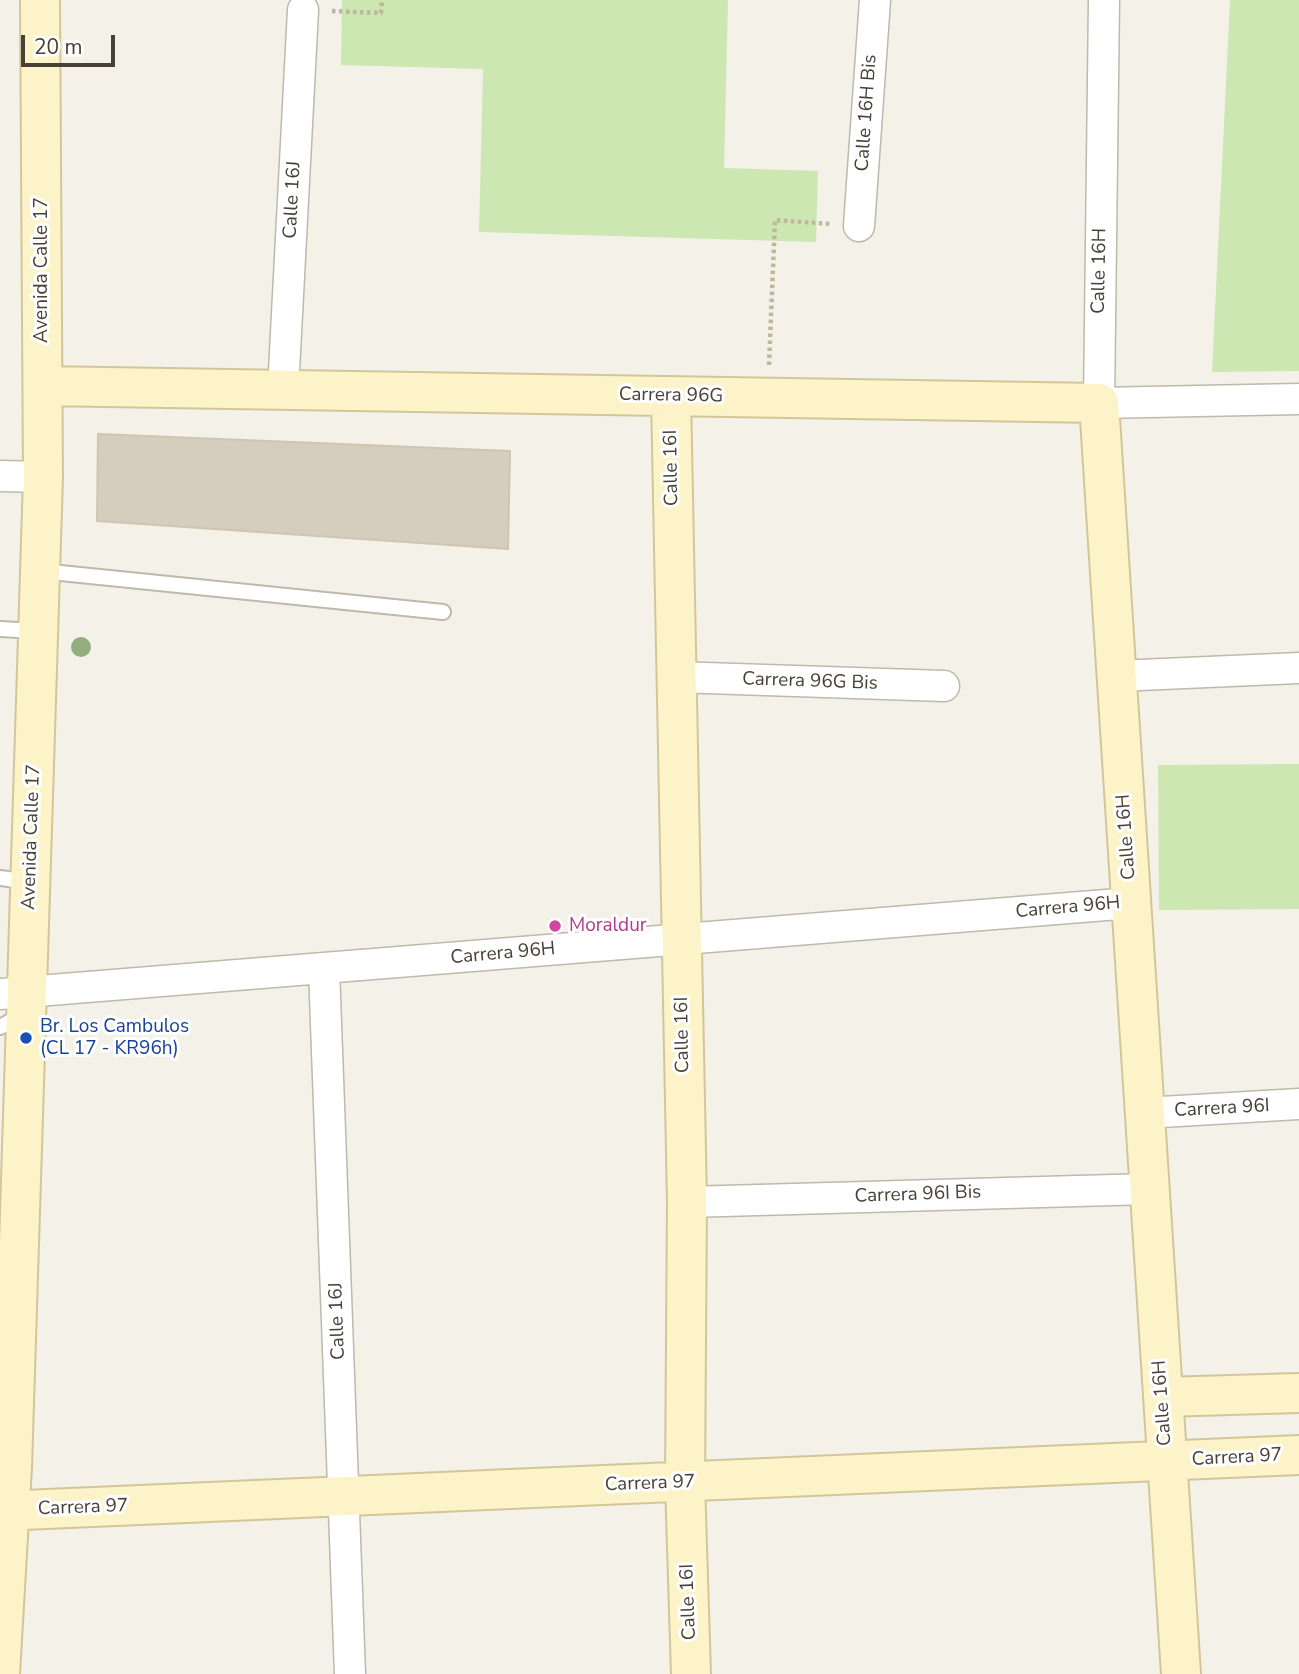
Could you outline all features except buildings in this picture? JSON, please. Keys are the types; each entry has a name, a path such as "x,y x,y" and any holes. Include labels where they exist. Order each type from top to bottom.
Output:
{"street":[{"name":"Avenida Calle 17","path":"0,1674 10,1236 18,1129 13,1007 15,880 38,631 43,477 40,0"},
{"name":"Calle 16H Bis","path":"859,226 875,0"},
{"name":"Calle 16H","path":"1104,0 1099,403 1181,1674"},
{"name":"Calle 16J","path":"284,390 303,10"},
{"name":"Carrera 96G","path":"43,386 1099,403 1299,399"},
{"name":"Calle 16I","path":"671,396 687,1202 685,1482 691,1674"},
{"path":"0,476 43,477"},
{"path":"1116,676 1299,668"},
{"name":"Carrera 96G Bis","path":"676,677 944,686"},
{"name":"Carrera 96H","path":"13,1007 324,969 1131,903"},
{"name":"Calle 16J","path":"324,969 350,1674"},
{"name":"Carrera 96I","path":"1144,1113 1299,1104"},
{"name":"Carrera 96I Bis","path":"687,1202 1149,1189"},
{"path":"1163,1397 1299,1393"},
{"name":"Carrera 97","path":"4,1511 1299,1455"}],"lane":[{"path":"40,571 443,612"},
{"path":"0,629 38,631"}],"path":[{"path":"303,10 381,13 382,0"},
{"path":"768,397 775,220 859,226"}],"green space":[{"path":"342,0 728,0 724,168 818,171 816,242 479,232 483,69 341,65"},
{"path":"1230,0 1299,0 1299,371 1212,372"},
{"path":"1299,764 1299,909 1159,910 1158,765"}],"place":[{"name":"Moraldur","path":"555,926"},
{"name":"Br. Los Cambulos (CL 17 - KR96h)","path":"26,1038"}]}
